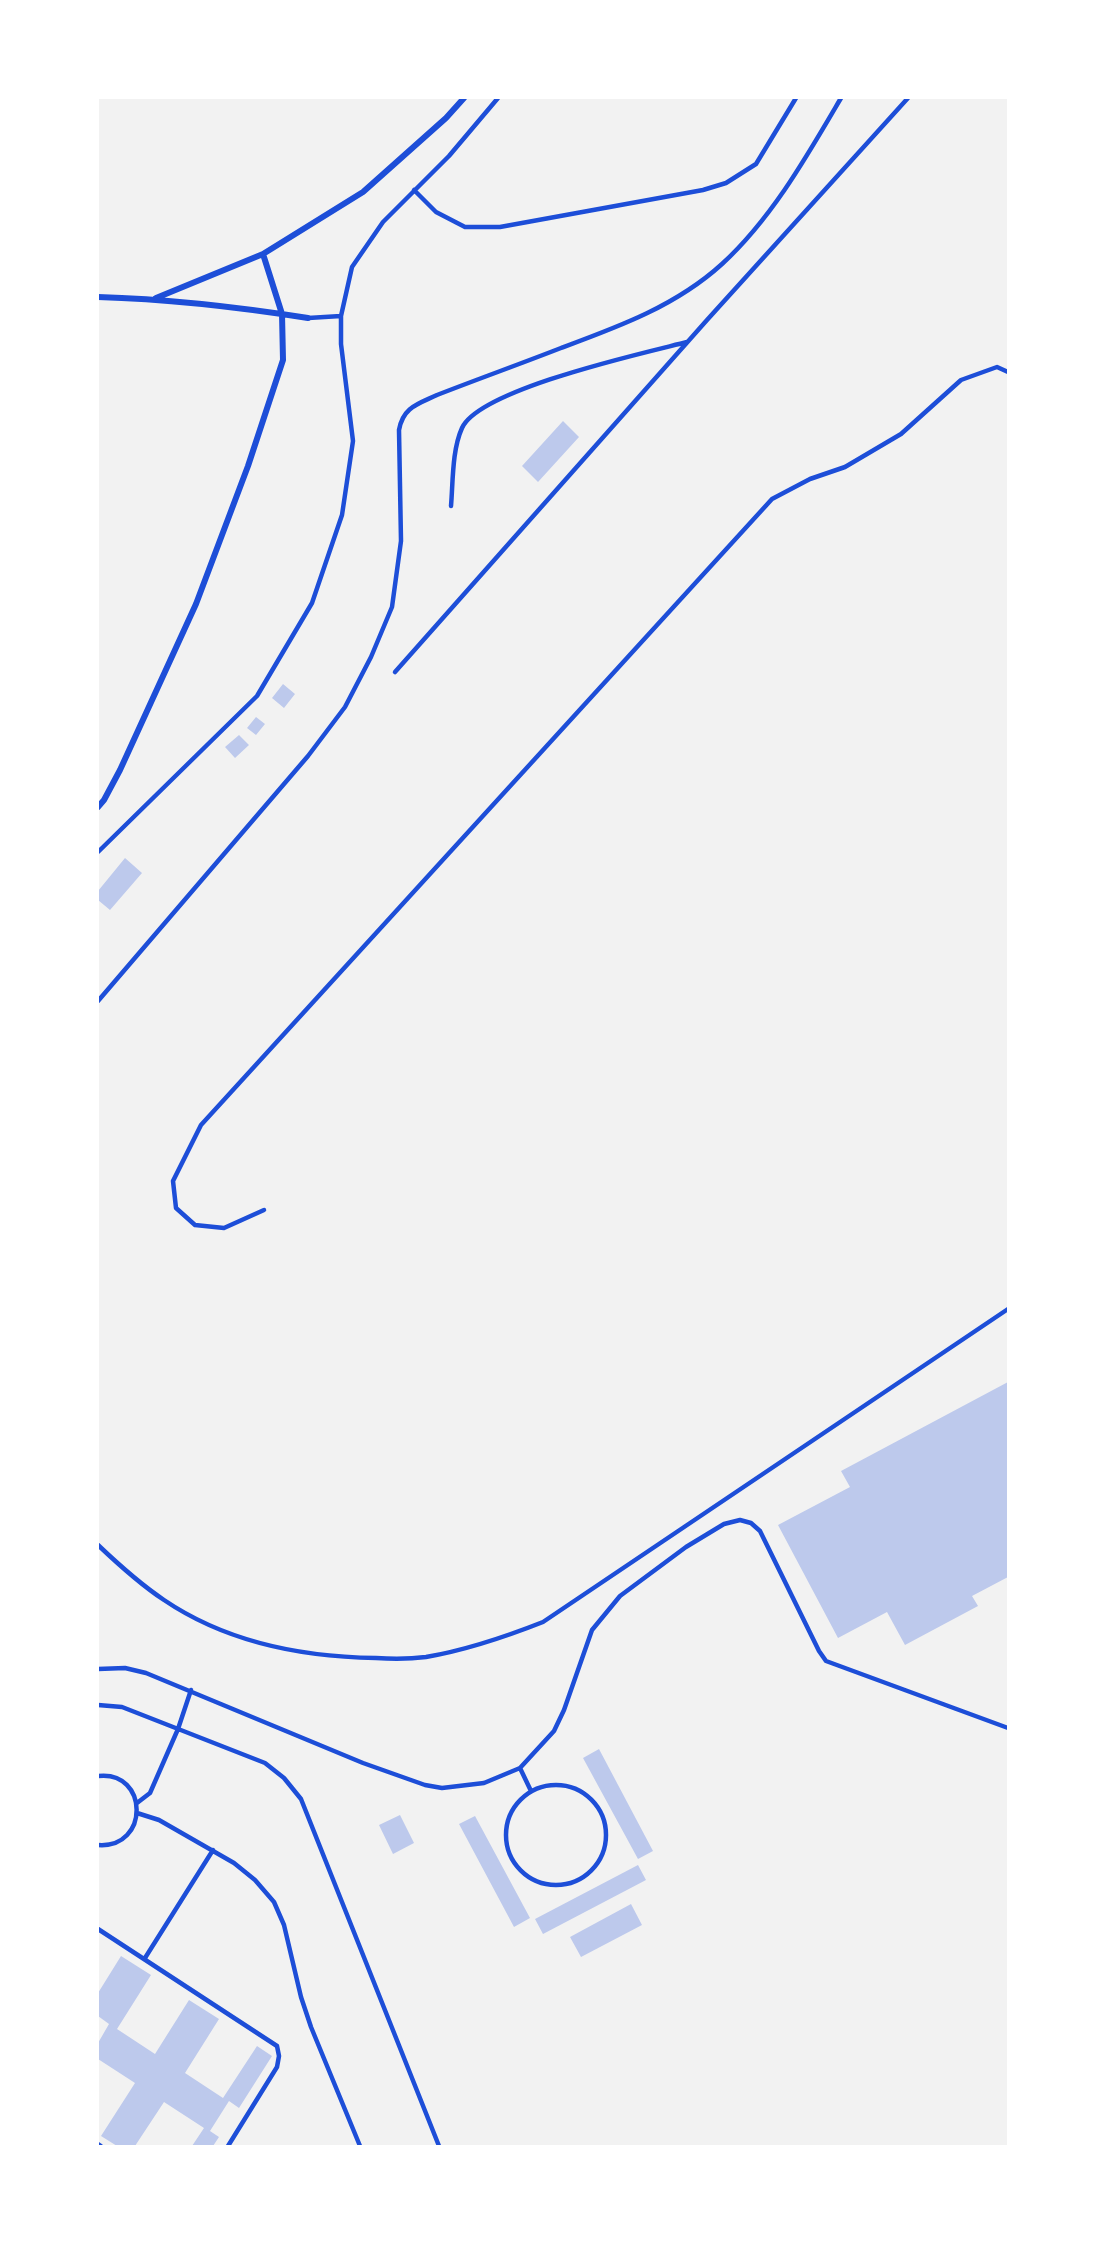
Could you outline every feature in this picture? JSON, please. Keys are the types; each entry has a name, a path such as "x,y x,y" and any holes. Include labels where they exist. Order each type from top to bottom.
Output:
{"street":[{"path":"156,298 263,254 363,192 447,118 464,98"},
{"path":"98,807 120,770 200,593 248,466 283,360 282,314 263,254"},
{"path":"98,297 156,298 308,318"}],"lane":[{"path":"98,852 257,696 312,603 342,515 353,441 341,344 341,316 352,267 383,222 449,156 498,98"},
{"path":"414,190 436,212 465,227 500,227 703,190 726,183 756,164 796,98"},
{"path":"98,1001 308,756 345,707 371,657 392,607 401,541 399,430 401,417 406,411 437,395 641,318 693,287 720,266 744,242 809,153 841,98"},
{"path":"395,672 687,342 908,98"},
{"path":"308,318 341,316"},
{"path":"451,506 454,461 462,427 475,413 541,382 617,359 687,342"},
{"path":"264,1209 224,1227 195,1225 177,1208 172,1181 201,1125 772,499 810,479 845,467 901,434 961,380 997,367 1008,372"},
{"path":"98,1545 123,1569 165,1601 202,1622 251,1640 282,1649 334,1657 423,1657 455,1651 504,1638 543,1622 1008,1309"},
{"path":"98,1669 125,1668 146,1674 191,1690 363,1763 425,1785 442,1788 484,1783 520,1768 554,1731 564,1710 588,1639 602,1615 620,1596 686,1547 724,1524 740,1520 751,1522 760,1531 819,1652 826,1661 1008,1728"},
{"path":"137,1803 150,1793 178,1729 191,1690"},
{"path":"98,1705 122,1707 265,1763 284,1778 301,1799 439,2146"},
{"path":"520,1768 531,1791"},
{"path":"98,1776 111,1776 120,1780 128,1786 137,1803 135,1823 123,1839 98,1845"},
{"path":"548,1785 566,1785 578,1789 596,1804 606,1827 606,1839 598,1862 581,1879 570,1884 545,1884 534,1881 515,1865 509,1854 505,1830 513,1808 531,1791 548,1785"},
{"path":"137,1813 159,1820 213,1850 255,1880 274,1902 284,1925 301,1997 311,2026 360,2146"},
{"path":"145,1958 213,1850"},
{"path":"98,1929 277,2046 279,2056 277,2067 228,2146"}],"building":[{"path":"563,421 579,437 538,482 522,466"},
{"path":"283,684 295,694 284,708 272,698"},
{"path":"256,717 265,724 256,735 247,728"},
{"path":"239,735 249,745 235,758 225,747"},
{"path":"125,858 142,873 110,910 98,900 98,891"},
{"path":"1008,1382 1008,1577 972,1596 978,1606 905,1645 887,1612 838,1638 778,1525 850,1487 841,1471"},
{"path":"599,1749 653,1851 638,1859 583,1758"},
{"path":"400,1815 414,1843 393,1854 379,1825"},
{"path":"475,1816 530,1918 514,1927 459,1824"},
{"path":"638,1865 646,1880 543,1934 535,1919"},
{"path":"631,1904 642,1925 581,1957 570,1937"},
{"path":"121,1956 151,1975 117,2029 155,2054 189,2000 219,2019 185,2073 223,2098 257,2046 272,2056 239,2108 229,2101 210,2131 219,2137 213,2146 192,2146 204,2128 164,2102 135,2146 117,2146 101,2136 135,2083 98,2059 98,2043 109,2024 98,2016 98,1993"}]}
